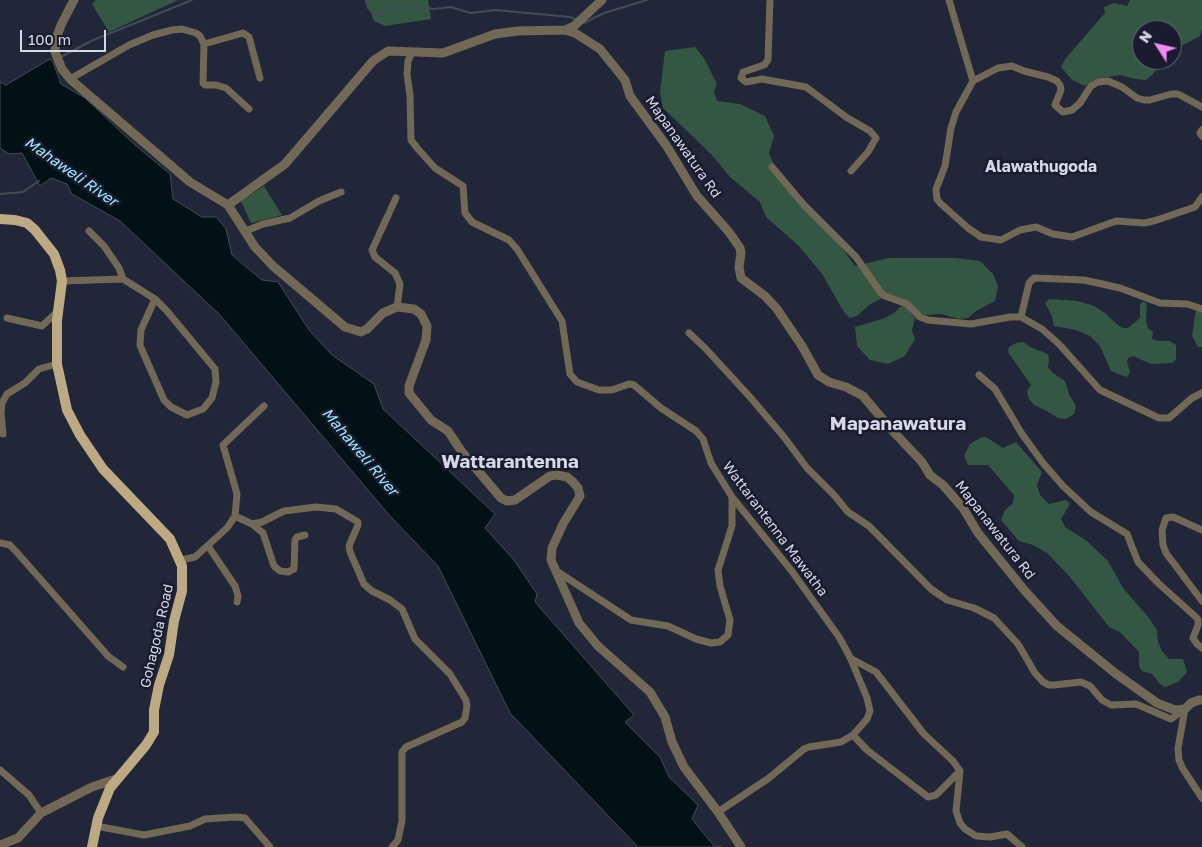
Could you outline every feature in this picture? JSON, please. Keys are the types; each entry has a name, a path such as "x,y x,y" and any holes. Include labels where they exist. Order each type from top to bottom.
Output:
{"main road":[{"name":"Gohagoda Road","path":"0,219 22,221 35,230 54,254 62,281 57,337 57,364 67,410 80,435 109,476 170,539 180,560 183,576 182,591 174,621 169,655 159,684 154,710 154,732 146,746 116,779 103,802 92,847"}],"street":[{"path":"74,0 61,25 56,39 55,52 60,65 70,79 190,182 228,205 255,246 273,266 345,327 361,332 367,329 383,313 397,307 414,309 421,314 427,326 426,340 409,386 409,393 431,420 448,431 462,452 501,498 507,501 515,500 550,476 557,475 567,477 578,488 580,496 562,524 552,548 551,560 579,622 598,646 650,692 665,717 672,742 684,766 718,812 740,847"},
{"path":"228,205 285,164 373,61 388,51 443,53 495,34 518,31 565,30 574,26 602,0"},
{"path":"770,0 768,60 764,65 743,72 741,78 746,82 762,79 806,87 846,117 870,131 876,138 868,152 851,171"},
{"path":"949,0 973,81"},
{"path":"70,79 129,45 153,35 182,29 196,33 204,44 203,83 205,85 216,85 226,88 249,108"},
{"name":"Mapanawatura Rd","path":"565,30 576,33 600,49 624,80 630,96 666,145 697,196 729,232 740,248 739,267 741,278 765,296 777,309 802,346 818,375 829,382 846,387 864,396 890,428 922,462 930,475 943,485 963,508 978,533 1025,591 1057,626 1157,703 1175,710 1185,709"},
{"path":"204,44 243,33 248,37 260,78"},
{"name":"Wattarantenna Mawatha","path":"412,52 408,61 407,74 412,140 418,150 435,168 463,186 465,213 472,222 509,240 517,249 562,321 570,374 577,382 599,390 612,390 629,384 634,385 661,408 696,431 703,439 711,463 732,497 791,570 839,637 850,657 867,698 870,711 867,719 853,735"},
{"path":"1202,107 1178,94 1144,100 1108,81 1098,82 1091,86 1080,103 1072,110 1063,112 1058,110 1055,105 1061,90 1057,81 1048,76 1024,71 1012,66 998,68 973,81 956,112 951,128 945,166 936,189 937,200 968,228 981,237 1001,240 1020,230 1036,227 1053,234 1072,237 1116,222 1145,223 1195,207 1202,197"},
{"path":"1202,130 1200,133 1202,136"},
{"path":"772,168 804,205 856,257 881,293 907,304 920,317 928,320 972,324 1010,316 1021,317 1042,329 1059,344 1100,390 1159,418 1169,418 1192,398 1202,393"},
{"path":"246,231 262,224 290,218 319,201 341,192"},
{"path":"396,198 372,250 375,257 395,273 400,284 397,307"},
{"path":"89,231 104,246 123,279 155,299 215,369 216,382 212,398 203,410 187,415 171,407 164,400 140,345 141,330 155,299"},
{"path":"1021,317 1029,283 1034,278 1084,280 1120,288 1160,303 1187,304 1202,309"},
{"path":"62,281 123,279"},
{"path":"7,318 42,326 59,310"},
{"path":"689,333 750,397 807,468 848,512 869,526 931,589 947,600 974,608 994,618 1018,644 1035,673 1043,682 1049,685 1080,682 1090,686 1102,700 1111,705 1136,704 1171,719 1191,703 1202,700"},
{"path":"3,434 1,413 2,403 7,394 25,384 39,369 57,364"},
{"path":"978,375 995,389 1022,434 1063,486 1091,512 1127,534 1138,562 1197,618 1198,625 1193,638 1197,644 1202,646 1202,638"},
{"path":"180,560 195,557 227,528 235,516 237,494 223,445 264,406"},
{"path":"558,572 631,620 668,626 696,639 711,643 720,642 728,635 730,620 720,586 718,570 732,526 732,497"},
{"path":"252,524 262,522 284,511 316,507 336,509 358,522 349,546 364,584 402,609 415,639 450,674 466,700 465,718 462,722 406,747 402,752 402,821 398,840 392,847"},
{"path":"235,516 252,524 263,533 274,566 280,571 288,572 294,569 295,540 297,537 305,535"},
{"path":"1202,530 1173,517 1166,518 1162,530 1163,545 1166,553 1202,601"},
{"path":"0,543 10,545 108,656 123,667"},
{"path":"208,546 235,586 238,596 237,602"},
{"path":"850,657 876,672 924,734 953,761 960,771 956,811 960,823 965,829 976,836 990,837 1007,834 1022,847"},
{"path":"1185,709 1178,748 1179,760 1202,798"},
{"path":"718,812 769,778 804,749 841,742 853,735 867,750 928,797 936,795 960,771"},
{"path":"0,770 29,795 41,813"},
{"path":"0,845 18,838 41,813 92,787 116,779"},
{"path":"96,826 144,835 190,826 205,819 245,818 270,847"}],"green space":[{"path":"96,0 178,0 109,32 92,4"},
{"path":"366,0 428,0 431,19 385,26 374,21"},
{"path":"1130,0 1202,0 1202,30 1200,36 1182,45 1182,20 1132,20 1132,70 1155,70 1154,73 1146,80 1121,75 1095,79 1085,86 1072,80 1061,67 1066,58 1105,13 1104,7 1114,3 1127,6"},
{"path":"695,47 704,58 717,84 714,92 717,101 740,104 765,116 774,136 769,153 776,170 834,237 855,266 889,258 956,258 980,261 993,274 998,286 995,301 976,311 968,318 959,319 941,314 926,315 916,312 900,298 886,296 869,305 857,316 850,318 844,312 822,274 798,245 766,217 760,202 730,177 711,154 663,108 660,92 665,51"},
{"path":"264,186 282,215 251,223 241,201"},
{"path":"1049,299 1078,301 1094,306 1123,328 1128,328 1140,318 1140,304 1144,301 1147,304 1146,321 1148,328 1153,332 1152,339 1170,341 1176,345 1176,359 1172,363 1151,364 1133,356 1128,358 1127,361 1130,373 1126,377 1111,371 1100,346 1090,336 1076,330 1054,326 1052,316 1045,303"},
{"path":"905,306 915,318 912,330 915,339 905,356 888,364 870,360 857,346 855,327 885,318 900,307"},
{"path":"1202,308 1202,347 1198,347 1192,336 1196,309"},
{"path":"1024,342 1030,347 1048,354 1048,367 1065,381 1069,394 1076,406 1074,414 1066,419 1058,418 1034,405 1029,399 1027,391 1031,385 1008,352 1009,347 1016,343"},
{"path":"986,437 1003,448 1016,442 1042,472 1037,485 1040,495 1049,504 1066,500 1070,504 1061,519 1065,527 1087,541 1108,561 1123,588 1157,630 1158,642 1162,651 1169,659 1183,659 1187,672 1178,682 1165,687 1152,674 1142,671 1139,666 1139,652 1120,632 1109,627 1070,577 1047,553 1033,545 1019,541 1001,520 1005,510 1013,503 1014,495 988,465 968,465 964,456 970,444"}],"water":[{"name":"Mahaweli River","path":"50,59 53,62 61,84 85,98 135,145 170,174 173,199 202,217 216,217 226,229 232,255 262,280 278,282 309,330 332,355 374,384 383,409 495,514 485,528 514,560 537,594 535,602 634,715 625,722 660,757 669,777 698,805 692,819 714,846 722,847 638,847 510,713 438,566 390,516 220,315 120,221 72,194 67,184 51,178 40,186 22,153 9,154 0,148 0,82 6,85"}],"waterway":[{"path":"59,58 91,41 192,0"},
{"path":"366,0 368,8 378,14 398,7 412,6 434,9 451,7 470,13 496,10 570,17 577,20"},
{"path":"584,23 604,13 647,0"},
{"path":"0,194 23,192 39,181"}],"district":[{"name":"Alawathugoda","path":"1041,167"},
{"name":"Mapanawatura","path":"898,424"},
{"name":"Wattarantenna","path":"510,462"}]}
